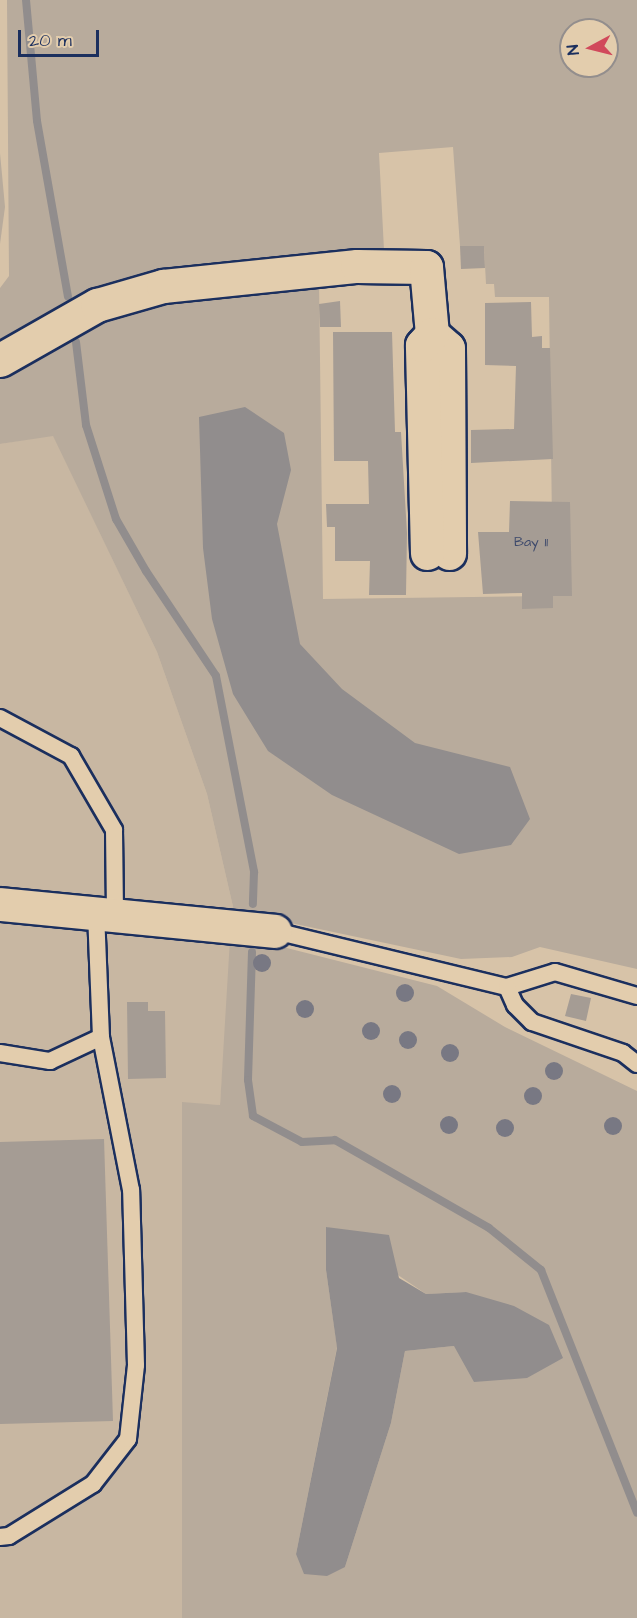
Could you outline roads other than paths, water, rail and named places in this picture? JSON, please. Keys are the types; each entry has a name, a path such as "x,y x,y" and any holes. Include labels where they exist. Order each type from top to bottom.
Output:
{"street":[{"path":"0,360 98,305 163,286 357,266 426,267 432,334 422,345 438,553"},
{"path":"0,904 275,932"}],"lane":[{"path":"0,718 71,756 114,830 105,914 101,1037 131,1190 136,1365 128,1439 93,1484 9,1536 0,1537"},
{"path":"275,932 507,987 555,972 637,996"},
{"path":"507,987 515,1005 532,1022 623,1053 637,1064"},
{"path":"0,1053 50,1061 101,1037"}],"waterway":[{"path":"26,0 37,121 68,296"},
{"path":"76,342 86,425 116,519 146,571 216,676 254,872 253,904"},
{"path":"252,952 248,1080 253,1116 302,1142 335,1140 489,1228 541,1270 637,1513"}]}
